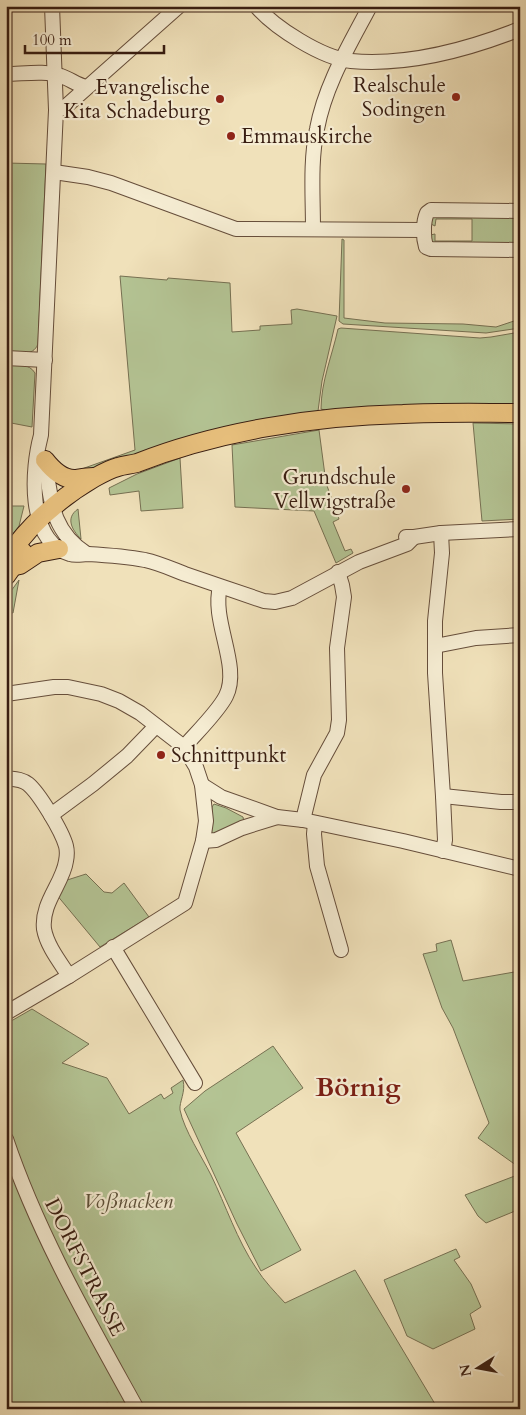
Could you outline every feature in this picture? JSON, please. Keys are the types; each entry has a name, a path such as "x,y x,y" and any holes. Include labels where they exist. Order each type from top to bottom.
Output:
{"main road":[{"path":"8,567 47,518 74,491 96,477 118,467 131,465 168,452 213,440 314,421 402,414 520,413"},
{"path":"45,460 65,477 76,479 96,477"},
{"path":"47,518 99,485 121,475 131,465"},
{"path":"8,567 20,565 38,553 59,549"}],"street":[{"path":"52,6 56,110 41,435 45,460 47,518 74,545 87,554"},
{"path":"56,110 64,108 86,86 179,6"},
{"path":"256,6 273,23 303,43 350,61 395,61 416,58 459,49 520,29"},
{"path":"313,229 316,130 325,98 342,59 370,6"},
{"path":"6,74 55,75 86,86"},
{"path":"54,172 88,176 111,182 236,229 424,230"},
{"path":"520,211 432,210 427,212 424,230 426,247 431,249 520,250"},
{"path":"6,358 45,360"},
{"path":"41,435 38,445 35,490 59,549 78,556 87,554 146,560 264,601 275,602 292,598 367,558 373,549 406,537 441,533 520,529"},
{"path":"441,533 442,553 435,621 435,673 445,840 443,851"},
{"path":"338,572 344,597 337,648 339,720 337,733 314,775 309,821 314,834 317,866 341,950"},
{"path":"184,747 223,702 230,687 229,665 218,606 220,586"},
{"path":"435,646 476,638 520,635"},
{"path":"6,694 54,687 81,689 119,701 140,713 184,747 196,766 202,785 206,821 203,841 185,903 6,1013"},
{"path":"51,815 127,756 156,726"},
{"path":"6,778 28,784 34,790 51,815 66,844 65,866 47,909 44,929 50,947 69,976"},
{"path":"202,785 221,797 277,817 309,821 520,868"},
{"path":"443,796 520,802"},
{"path":"203,841 216,840 242,828 277,817"},
{"path":"113,948 195,1083"},
{"name":"DORFSTRASSE","path":"6,1139 26,1192 49,1243 137,1409"}],"green space":[{"path":"6,163 46,164 38,344 29,353 6,352"},
{"path":"520,213 520,247 432,247 430,235 435,234 435,241 472,241 472,219 436,219 435,226 431,224 430,216"},
{"path":"342,239 344,240 344,318 385,323 463,324 496,327 520,319 520,328 486,333 343,324 339,321"},
{"path":"120,276 230,283 232,332 260,330 260,326 292,324 291,310 297,309 337,316 322,381 318,411 153,449 83,474 76,471 135,450"},
{"path":"338,329 480,338 520,332 520,408 325,415 325,410 321,409 321,399"},
{"path":"6,364 26,366 35,373 32,427 6,422"},
{"path":"473,423 520,424 520,519 482,521"},
{"path":"319,430 326,483 339,519 333,522 345,551 351,549 353,553 336,563 314,511 235,507 232,445"},
{"path":"180,458 183,508 141,511 139,491 110,495 109,488 137,474"},
{"path":"6,506 24,506 19,526 6,543"},
{"path":"78,509 81,539 71,524 72,516"},
{"path":"19,580 13,613 6,612 6,598"},
{"path":"214,804 243,817 244,822 216,835 211,834 212,807"},
{"path":"86,874 104,892 112,893 124,883 149,917 100,947 56,894 61,882"},
{"path":"451,940 463,981 520,971 520,1168 478,1138 489,1123 453,1028 442,1008 423,954 437,951 436,944"},
{"name":"Voßnacken","path":"32,1009 89,1044 62,1063 107,1078 129,1114 161,1094 164,1099 173,1093 171,1088 183,1080 184,1089 180,1110 185,1126 211,1175 243,1246 262,1277 285,1303 355,1270 438,1409 142,1409 39,1215 8,1133 6,1024"},
{"path":"273,1046 303,1088 236,1133 301,1250 261,1271 184,1109 205,1091"},
{"path":"6,1147 134,1409 111,1409 108,1403 102,1404 103,1409 6,1409"},
{"path":"520,1174 520,1209 486,1223 478,1216 465,1195"},
{"path":"456,1249 460,1257 454,1260 471,1284 481,1307 470,1314 475,1329 433,1349 407,1336 384,1280"}],"place":[{"name":"Realschule Sodingen","path":"456,97"},
{"name":"Evangelische Kita Schadeburg","path":"220,99"},
{"name":"Emmauskirche","path":"231,136"},
{"name":"Grundschule Vellwigstraße","path":"406,489"},
{"name":"Schnittpunkt","path":"161,755"}],"district":[{"name":"Börnig","path":"358,1087"}]}
